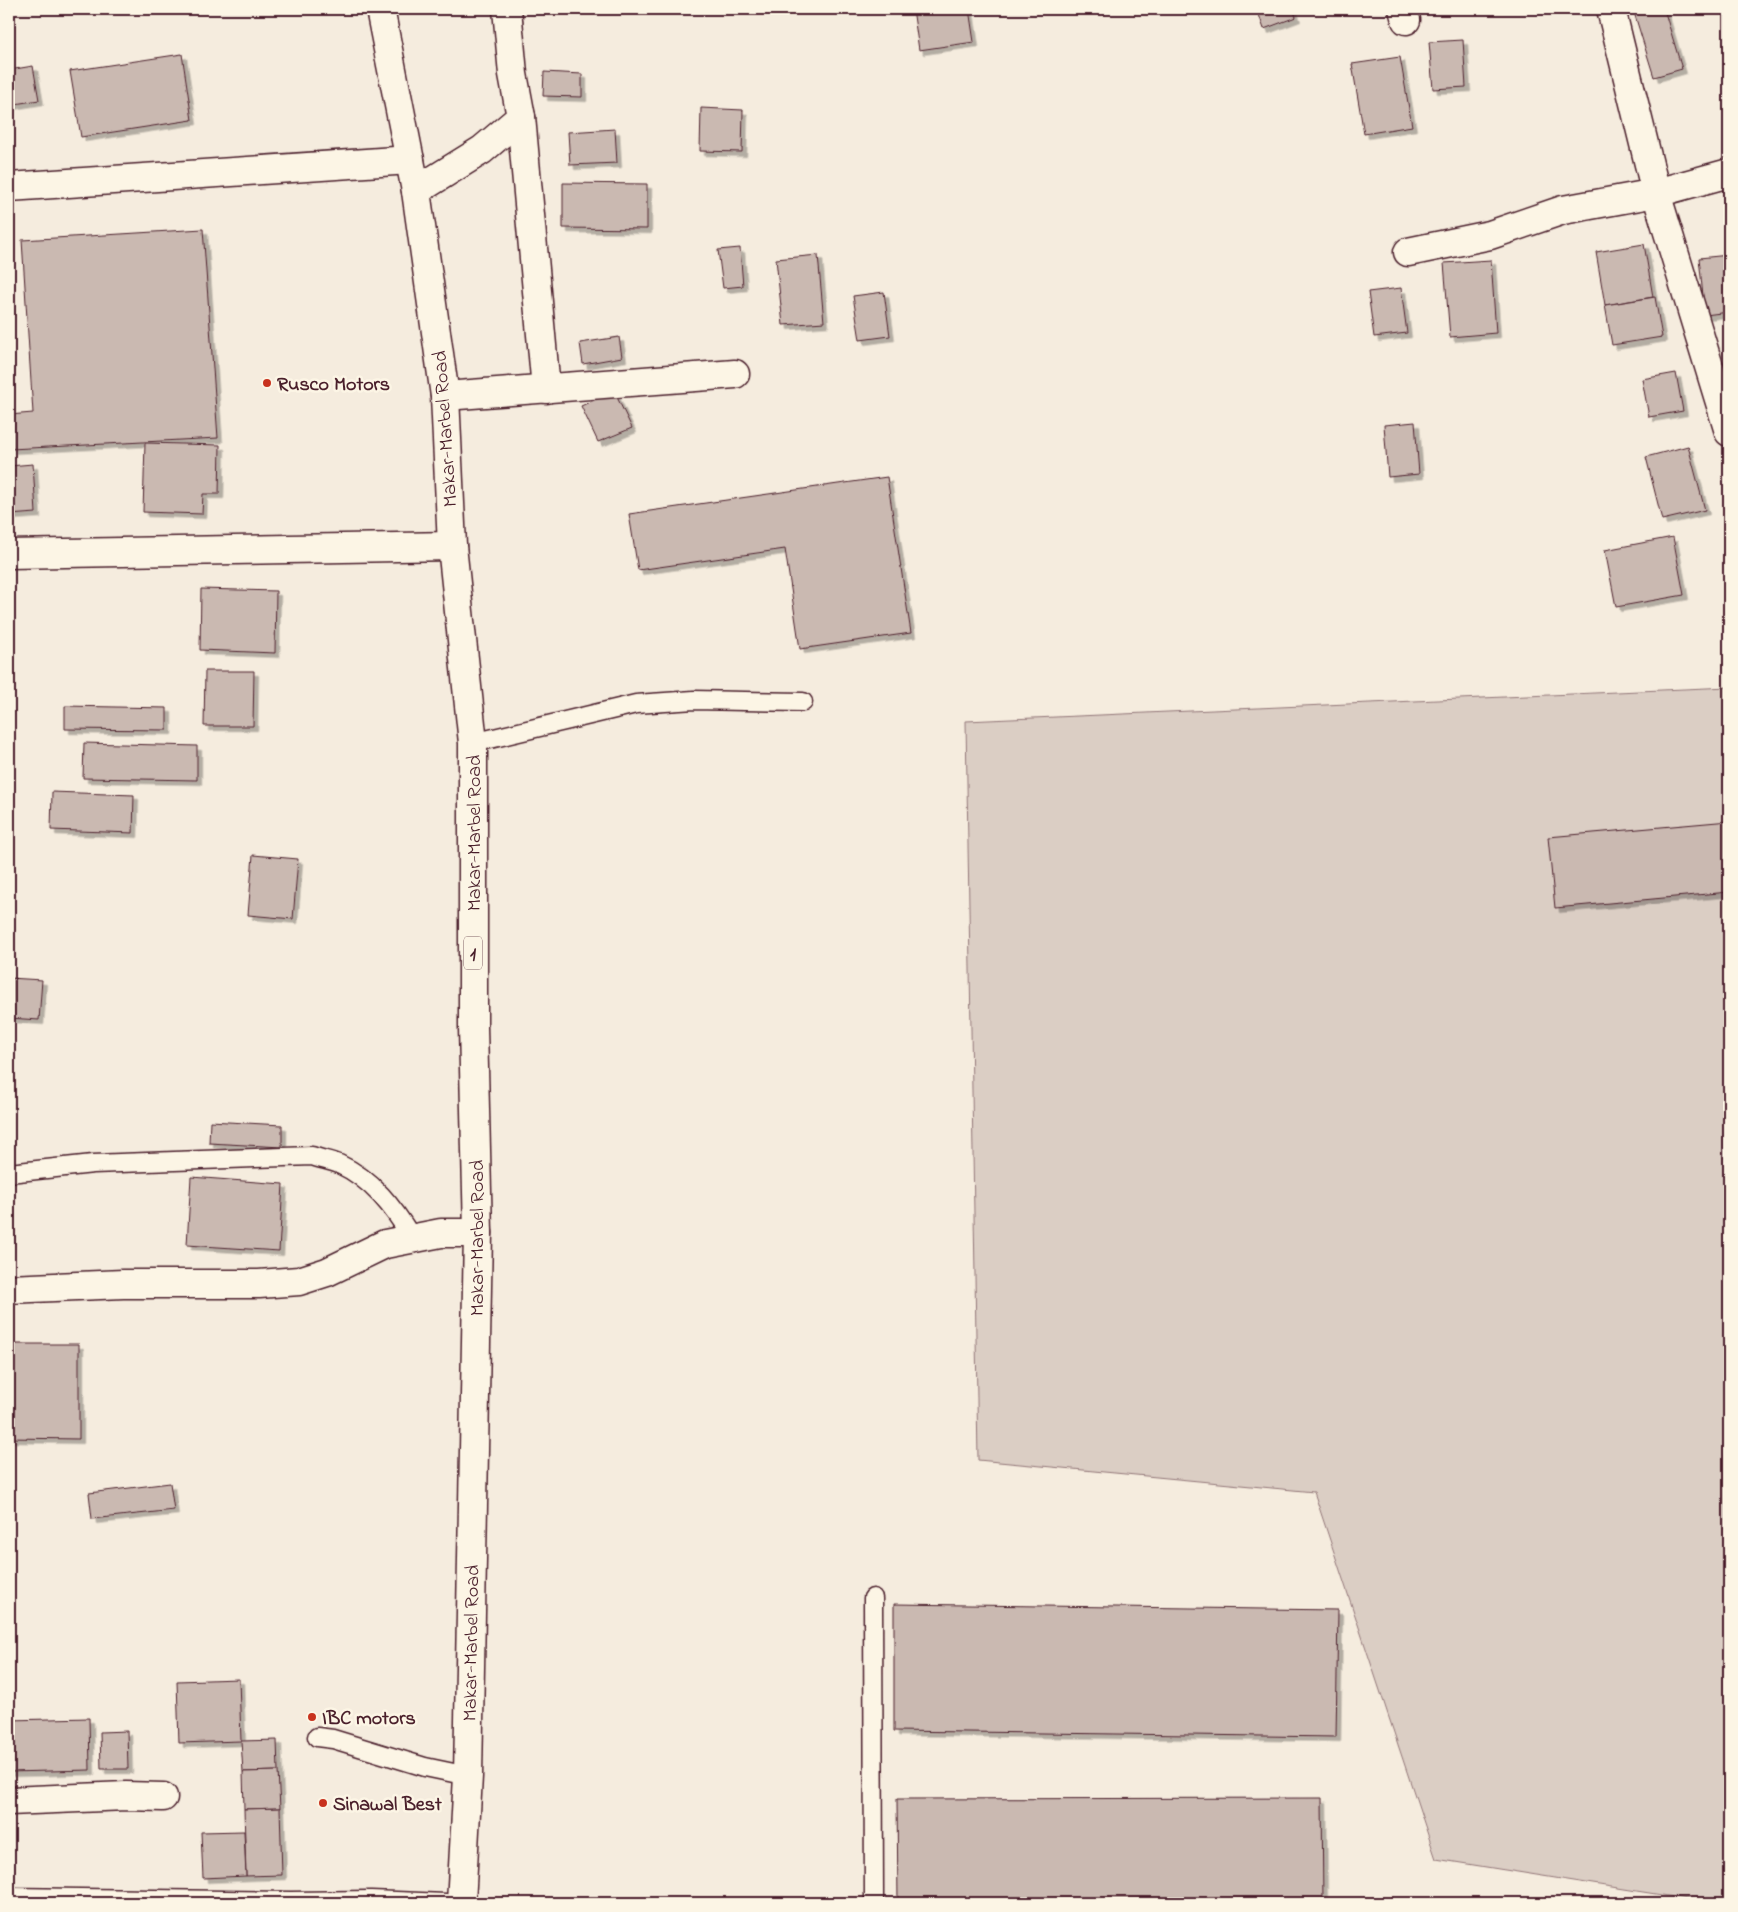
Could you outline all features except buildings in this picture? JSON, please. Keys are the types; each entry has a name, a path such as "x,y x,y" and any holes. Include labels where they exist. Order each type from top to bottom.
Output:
{"street":[{"name":"Makar-Marbel Road","path":"380,9 416,191 445,396 452,546 474,743 473,1027 478,1233 468,1776 461,1903"},
{"path":"507,9 513,74 521,117 546,389"},
{"path":"1611,9 1656,193 1729,432"},
{"path":"416,191 482,150 521,117"},
{"path":"9,187 410,160"},
{"path":"1408,252 1490,234 1564,210 1656,193 1729,173"},
{"path":"445,396 734,374"},
{"path":"9,554 452,546"},
{"path":"9,1289 123,1284 259,1284 298,1281 327,1272 385,1244 441,1233 478,1233"},
{"path":"9,1801 126,1796 163,1798"}],"lane":[{"path":"474,743 636,704 694,700 803,702"},
{"path":"9,1173 93,1164 312,1156 339,1164 374,1188 398,1216 412,1238"},
{"path":"873,1598 874,1903"},
{"path":"317,1737 333,1739 425,1766 468,1776"},
{"path":"9,1897 291,1901 371,1900 446,1903"}],"shaded area":[{"path":"1729,687 1729,1903 1712,1903 1436,1859 1314,1492 978,1460 966,721"}],"place":[{"name":"Rusco Motors","path":"267,383"},
{"name":"IBC motors","path":"312,1717"},
{"name":"Sinawal Best","path":"323,1803"}]}
